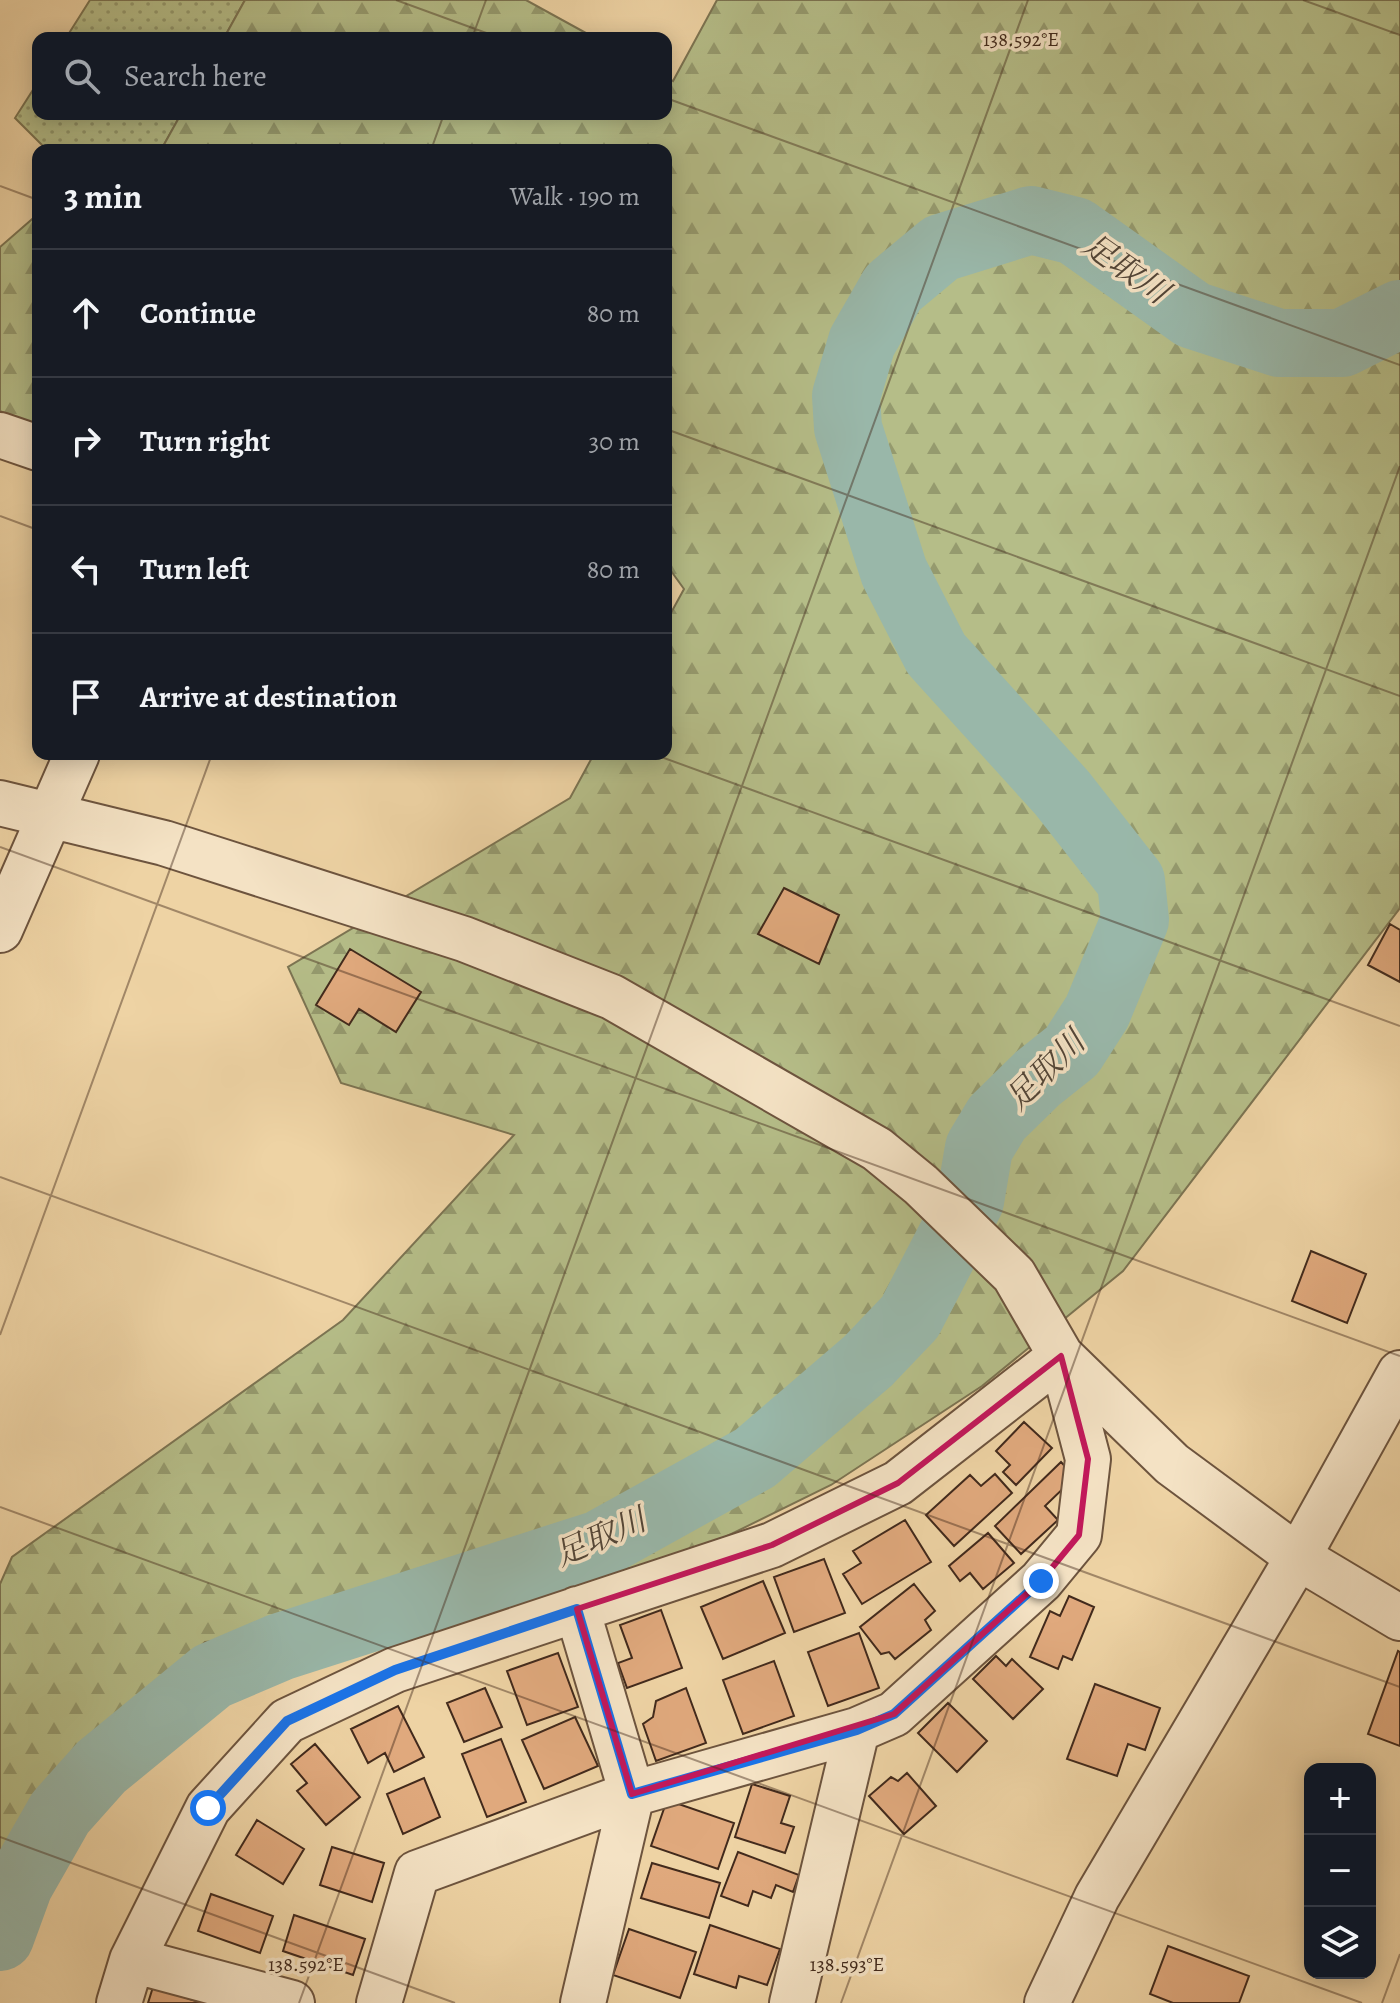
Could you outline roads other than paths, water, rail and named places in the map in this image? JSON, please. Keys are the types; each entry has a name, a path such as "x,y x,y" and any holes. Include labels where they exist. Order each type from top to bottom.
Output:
{"street":[{"path":"0,435 32,446"},
{"path":"0,930 75,760"},
{"path":"0,803 164,843 464,939 612,997 877,1149 921,1185 1014,1275 1061,1356 1088,1459 1079,1535 1041,1581 894,1714 857,1730 632,1794 417,1873 379,2003"},
{"path":"1061,1356 1172,1464 1298,1557 1400,1618"},
{"path":"119,2003 132,1960 208,1808 287,1721 395,1670 772,1545 898,1483 1061,1356"},
{"path":"1047,2003 1097,1897 1298,1557 1400,1373"},
{"path":"577,1609 632,1794 583,2003"},
{"path":"792,2003 857,1730"},
{"path":"132,1960 292,2003"}],"waterway":[{"name":"足取川","path":"0,1937 19,1885 60,1813 101,1767 212,1676 280,1647 600,1544 755,1458 868,1361 910,1317 970,1201 979,1148 997,1118 1038,1078 1072,1051 1097,1012 1135,920 1131,881 1062,793 936,654 894,572 848,428 846,396 862,342 893,288 941,248 1031,220 1075,231 1193,315 1279,343 1342,343 1400,314"}]}
